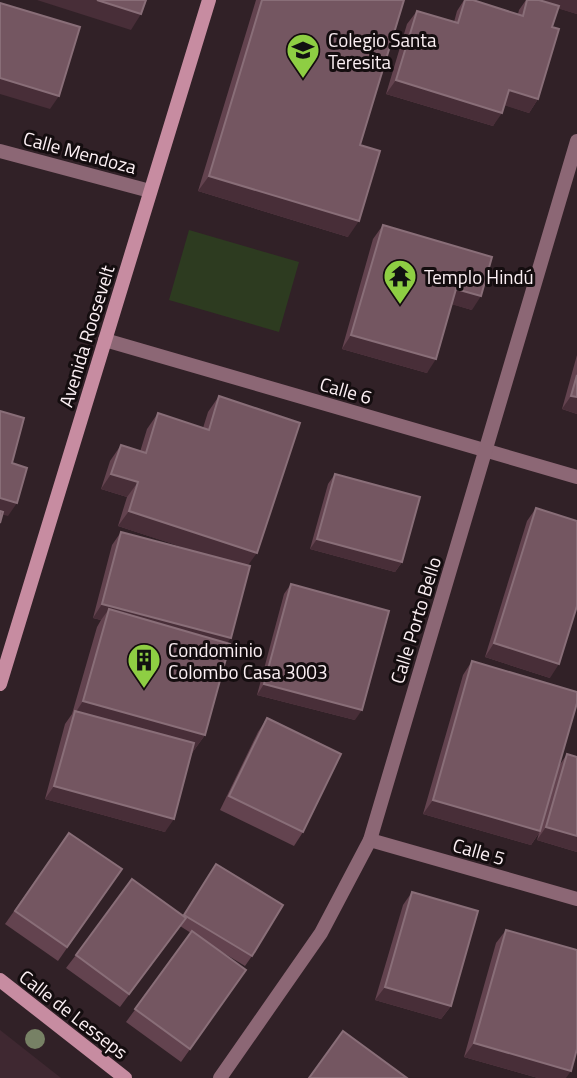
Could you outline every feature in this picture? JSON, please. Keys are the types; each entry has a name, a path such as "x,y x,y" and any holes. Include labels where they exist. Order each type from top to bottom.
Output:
{"main road":[{"name":"Avenida Roosevelt","path":"0,684 209,0"},
{"name":"Calle de Lesseps","path":"0,981 125,1078"}],"street":[{"name":"Calle Porto Bello","path":"220,1078 321,933 370,840 577,141"},
{"name":"Calle Mendoza","path":"0,151 150,191"},
{"name":"Calle 6","path":"105,340 577,477"},
{"name":"Calle 5","path":"370,840 577,899"}],"shaded area":[{"path":"0,1030 61,1078 0,1078"}],"green space":[{"path":"189,230 299,262 279,332 169,300"}],"building":[{"path":"97,0 146,0 141,14"},
{"name":"Colegio Santa Teresita","path":"262,0 404,0 360,145 380,151 359,221 209,176"},
{"path":"465,0 473,0 523,16 527,0 539,0 559,6 552,27 559,29 538,99 509,90 502,113 396,80 417,11 458,23"},
{"path":"0,3 80,27 59,96 0,78"},
{"name":"Templo Hindú","path":"383,225 492,257 481,296 456,289 436,359 351,335"},
{"path":"577,375 577,397 571,396"},
{"path":"219,396 300,423 257,553 129,511 138,482 111,474 121,445 146,453 158,413 209,430"},
{"path":"0,411 24,418 12,463 27,468 17,503 0,498"},
{"path":"335,474 420,497 402,562 317,539"},
{"path":"536,508 577,521 577,606 559,664 494,643"},
{"path":"121,532 250,566 231,638 102,604"},
{"path":"291,584 389,611 362,710 264,684"},
{"name":"Condominio Colombo Casa 3003","path":"109,609 230,644 205,735 83,701"},
{"path":"472,661 577,692 577,703 540,831 433,800"},
{"path":"75,711 194,743 174,819 54,786"},
{"path":"267,718 341,754 303,832 229,796"},
{"path":"567,754 577,757 577,836 546,827"},
{"path":"69,833 122,869 67,947 15,911"},
{"path":"216,864 283,905 252,956 184,915"},
{"path":"132,879 186,918 129,994 76,955"},
{"path":"412,892 478,911 451,1006 385,987"},
{"path":"506,930 577,950 577,1049 571,1071 474,1043"},
{"path":"192,931 246,970 190,1049 135,1009"},
{"path":"343,1031 407,1078 309,1078"}],"place":[{"name":"Colegio Santa Teresita","path":"303,80"},
{"name":"Templo Hindú","path":"400,306"},
{"name":"Condominio Colombo Casa 3003","path":"144,690"}]}
